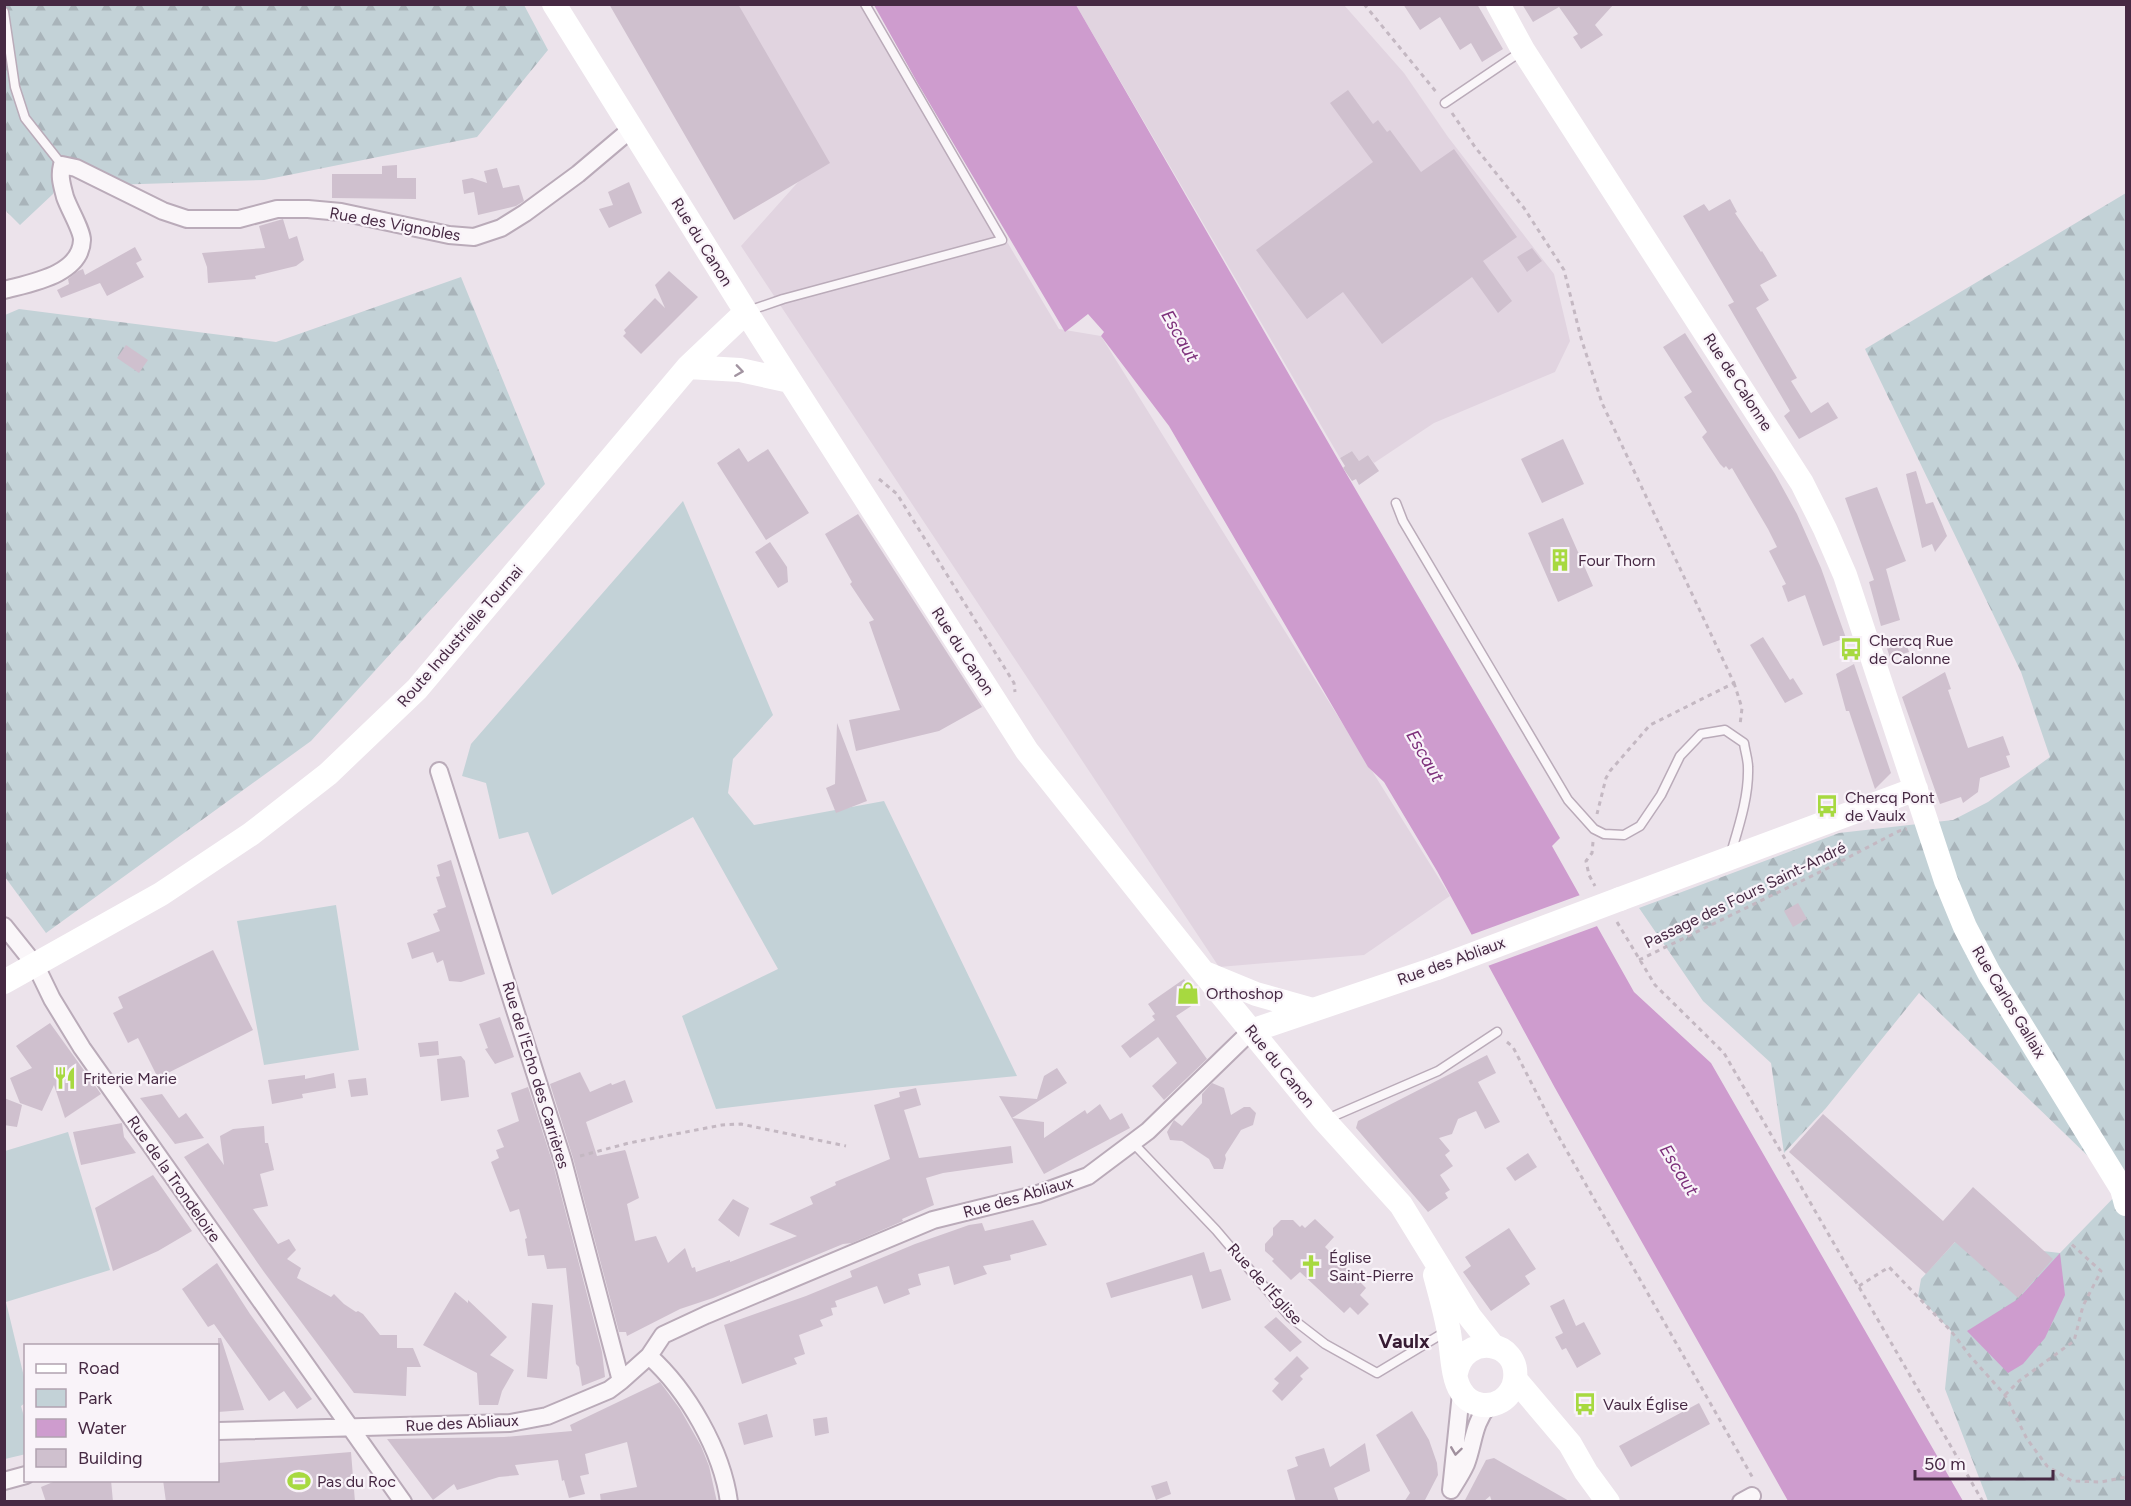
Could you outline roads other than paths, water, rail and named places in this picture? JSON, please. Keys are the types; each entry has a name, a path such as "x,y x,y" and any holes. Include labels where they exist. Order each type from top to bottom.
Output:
{"main road":[{"name":"Rue du Canon","path":"554,4 746,312 1027,751 1324,1120 1401,1205 1431,1256"},
{"name":"Rue de Calonne","path":"1498,4 1523,50 1802,483 1845,575 1916,789"},
{"name":"Route Industrielle Tournai","path":"4,982 161,894 251,834 328,774 417,689 688,367 746,312"},
{"path":"688,367 740,370 790,381"},
{"name":"Rue Carlos Gallaix","path":"1916,789 1965,927 1989,973 2122,1189 2127,1204"},
{"name":"Rue des Abliaux","path":"1251,1030 1437,968 1612,905 1916,789"},
{"path":"1203,972 1256,994 1313,1010"},
{"path":"1431,1256 1459,1383 1474,1403 1495,1403 1531,1420 1586,1472"},
{"path":"1431,1256 1470,1317 1493,1346 1501,1350 1513,1362 1515,1379 1512,1390 1495,1403"},
{"path":"1459,1383 1459,1361 1468,1351 1480,1346 1493,1346"},
{"path":"1515,1379 1570,1444 1586,1472 1608,1502"}],"street":[{"name":"Rue des Vignobles","path":"62,165 76,168 163,211 187,219 239,219 277,209 308,209 340,212 449,235 474,237 501,228 525,213 632,130"},
{"path":"4,290 67,268 78,255 82,239 59,176 62,165"},
{"name":"Rue de l'Echo des Carrières","path":"440,771 563,1161 621,1381"},
{"name":"Rue de la Trondeloire","path":"4,926 36,966 52,999 82,1048 403,1502"},
{"name":"Rue des Abliaux","path":"219,1431 510,1423 547,1416 609,1390 649,1356 663,1335 706,1315 933,1220 1038,1194 1088,1176 1134,1144 1251,1030"},
{"path":"649,1356 665,1371 693,1410 714,1450 729,1502"},
{"path":"1447,1496 1459,1383"},
{"path":"1447,1496 1466,1464 1475,1429 1483,1412 1495,1403"},
{"path":"4,1481 24,1476"}],"lane":[{"path":"746,312 783,299 1002,240 865,4"},
{"path":"4,12 15,87 25,118 62,165"},
{"path":"1445,103 1523,50"},
{"path":"1396,503 1403,521 1568,800 1594,829 1604,834 1624,835 1640,826 1661,795 1680,756 1701,734 1725,730 1744,743 1748,767 1742,813 1730,859"},
{"path":"1324,1120 1438,1071 1497,1032"},
{"name":"Rue de l'Église","path":"1134,1144 1216,1230 1290,1317 1325,1344 1377,1373 1449,1330"}],"water":[{"name":"Escaut","path":"874,5 1076,5 1560,838 1552,846 1634,992 1711,1063 1963,1501 1788,1501 1555,1088 1437,871 1384,782 1368,767 1169,426 1101,336 1104,332 1088,314 1065,332"},
{"path":"2060,1253 2065,1295 2045,1338 2023,1364 2008,1373 1967,1331 2018,1299"}],"place":[{"name":"Four Thorn","path":"1560,560"},
{"name":"Chercq Rue de Calonne","path":"1851,649"},
{"name":"Chercq Pont de Vaulx","path":"1827,806"},
{"name":"Orthoshop","path":"1188,993"},
{"name":"Friterie Marie","path":"65,1078"},
{"name":"Église Saint-Pierre","path":"1311,1266"},
{"name":"Vaulx Église","path":"1585,1404"},
{"name":"Pas du Roc","path":"299,1481"}],"district":[{"name":"Vaulx","path":"1404,1341"}]}
